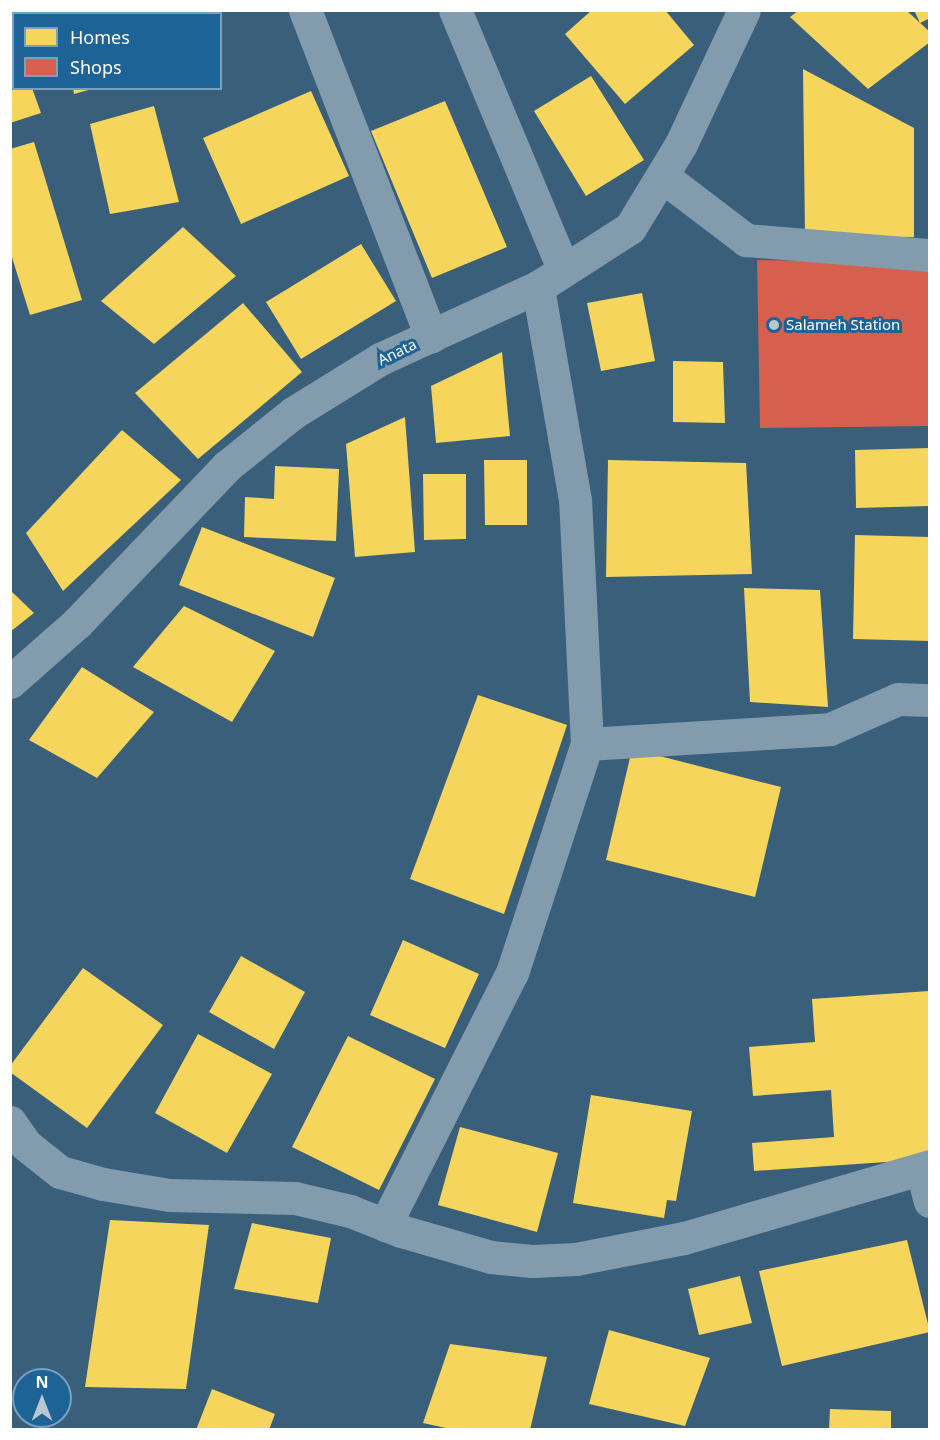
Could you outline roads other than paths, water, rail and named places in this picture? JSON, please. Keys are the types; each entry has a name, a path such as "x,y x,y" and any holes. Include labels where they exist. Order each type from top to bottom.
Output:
{"street":[{"path":"305,10 431,336"},
{"path":"385,1225 512,973 587,744 575,500 551,279 455,10"},
{"name":"Anata","path":"10,682 76,623 227,466 293,413 380,359 551,279 630,228 662,176 744,10"},
{"path":"662,176 746,240 930,255"},
{"path":"587,744 830,729 898,699 930,700"},
{"path":"10,1122 26,1145 60,1172 103,1184 169,1195 295,1198 350,1211 385,1225 491,1257 532,1261 576,1259 735,1226 926,1168 930,1201"}],"place":[{"name":"Salameh Station","path":"774,325"}]}
